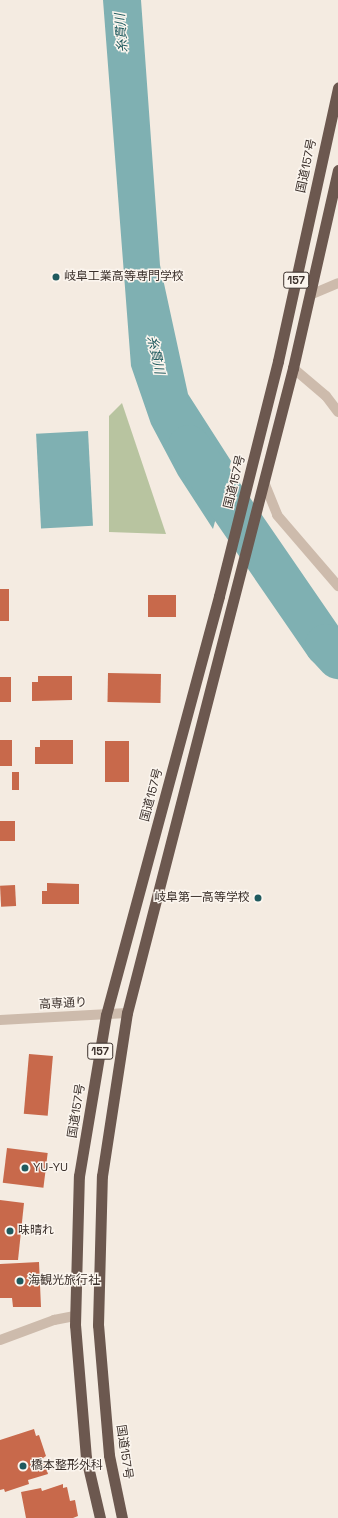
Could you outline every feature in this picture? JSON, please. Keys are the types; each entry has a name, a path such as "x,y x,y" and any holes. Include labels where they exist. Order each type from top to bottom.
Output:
{"highway":[{"name":"国道157号","path":"100,1518 86,1458 75,1316 80,1176 106,1014 219,596 250,473 278,361 338,87"},
{"name":"国道157号","path":"122,1518 109,1454 98,1325 102,1176 127,1013 293,368 338,170"}],"street":[{"path":"310,295 338,283"},
{"path":"293,368 326,396 338,412"},
{"path":"264,482 278,515 338,586"},
{"name":"高専通り","path":"0,1020 127,1013"},
{"path":"0,1340 54,1320 75,1316"}],"green space":[{"path":"122,403 166,534 109,532 109,416"}],"water":[{"path":"103,0 141,0 160,265 188,394 231,461 213,529 178,475 151,424 131,366"},
{"path":"88,431 93,526 41,529 36,434"}],"building":[{"path":"0,589 9,589 9,621 0,621"},
{"path":"148,595 176,595 176,617 148,617"},
{"path":"108,673 161,674 160,703 107,702"},
{"path":"38,676 72,676 72,700 32,701 32,682 38,682"},
{"path":"0,677 11,677 11,702 0,702"},
{"path":"0,740 12,740 12,766 0,766"},
{"path":"40,740 73,740 73,764 35,764 35,747 40,747"},
{"path":"105,741 129,741 129,782 105,782"},
{"path":"12,772 19,772 19,790 12,790"},
{"path":"0,821 15,821 15,841 0,841"},
{"path":"47,883 79,884 79,904 42,904 42,891 47,891"},
{"path":"15,885 16,906 1,907 0,886"},
{"path":"29,1054 53,1056 48,1116 24,1114"},
{"name":"YU-YU","path":"7,1148 48,1153 43,1188 3,1183"},
{"name":"味晴れ","path":"0,1200 24,1203 18,1260 0,1260"},
{"name":"海観光旅行社","path":"39,1262 41,1307 13,1307 12,1298 0,1298 0,1264"},
{"name":"橋本整形外科","path":"34,1429 36,1436 39,1435 46,1456 43,1458 48,1474 28,1480 29,1484 5,1492 4,1489 0,1490 0,1440"},
{"path":"63,1484 63,1488 67,1487 70,1501 75,1500 78,1516 73,1518 26,1518 21,1492 41,1488 42,1491"}],"waterway":[{"name":"糸貫川","path":"189,446 326,645 338,658"}],"place":[{"name":"岐阜工業高等専門学校","path":"56,277"},
{"name":"岐阜第一高等学校","path":"258,898"},
{"name":"YU-YU","path":"25,1168"},
{"name":"味晴れ","path":"10,1231"},
{"name":"海観光旅行社","path":"20,1281"},
{"name":"橋本整形外科","path":"23,1466"}]}
